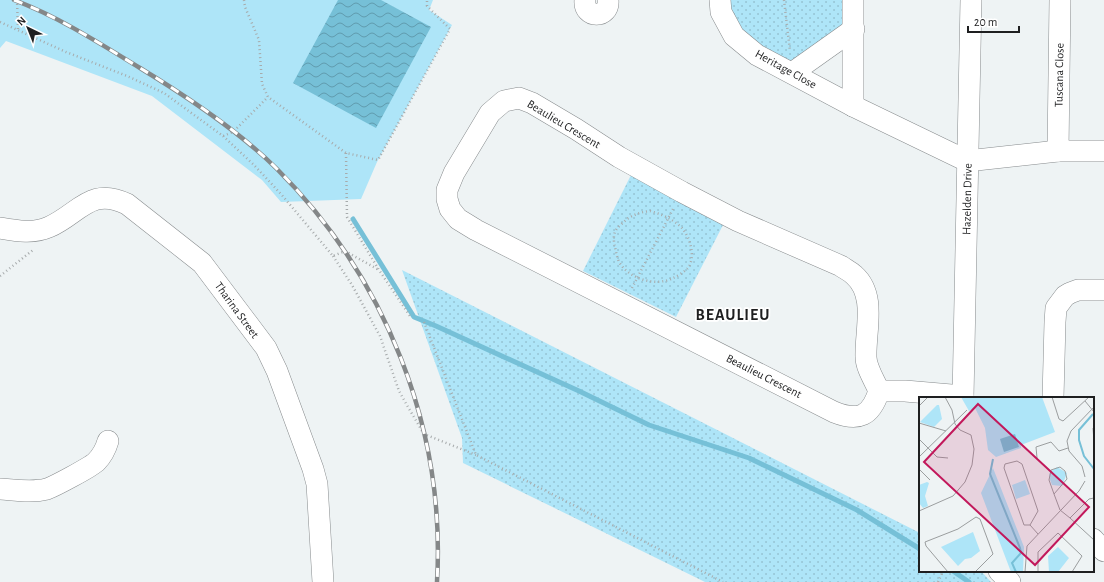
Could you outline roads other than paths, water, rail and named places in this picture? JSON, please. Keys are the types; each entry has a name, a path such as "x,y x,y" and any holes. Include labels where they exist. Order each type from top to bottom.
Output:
{"street":[{"path":"585,0 586,9 589,13 597,15 603,13 607,8 608,0"},
{"name":"Heritage Close","path":"720,0 721,12 734,36 757,55 853,106 967,161"},
{"path":"853,0 853,106"},
{"name":"Hazelden Drive","path":"963,397 971,0"},
{"name":"Tuscana Close","path":"1058,151 1060,0"},
{"path":"792,74 854,29"},
{"name":"Beaulieu Crescent","path":"519,98 532,103 619,157 682,192 738,221 841,266 854,275 863,286 866,296 868,310 866,359 879,391 876,402 871,410 863,415 854,417 834,412 624,304 526,256 458,219 450,209 446,199 447,190 454,173 490,113 504,101 519,98"},
{"path":"967,161 1058,151 1104,151"},
{"name":"Tharina Street","path":"0,228 24,232 48,227 90,200 110,198 127,204 202,263 266,348 277,371 313,469 317,484 323,582"},
{"path":"1053,397 1054,322 1056,308 1065,296 1070,293 1078,290 1104,290"},
{"path":"879,391 963,397"},
{"path":"0,489 34,491 46,489 96,462 105,450 108,441"},
{"path":"1094,540 1104,550"},
{"path":"1000,572 1010,582"}],"water":[{"path":"338,0 381,0 431,27 376,128 293,83"}],"waterway":[{"path":"353,219 414,317 579,391 649,425 749,458 857,510 919,548"},
{"path":"954,572 969,582"}],"railway":[{"path":"14,0 47,14 94,40 175,90 229,127 277,169 315,211 349,257 377,307 401,358 419,412 431,468 437,524 437,582"}],"district":[{"name":"BEAULIEU","path":"733,314"}]}
